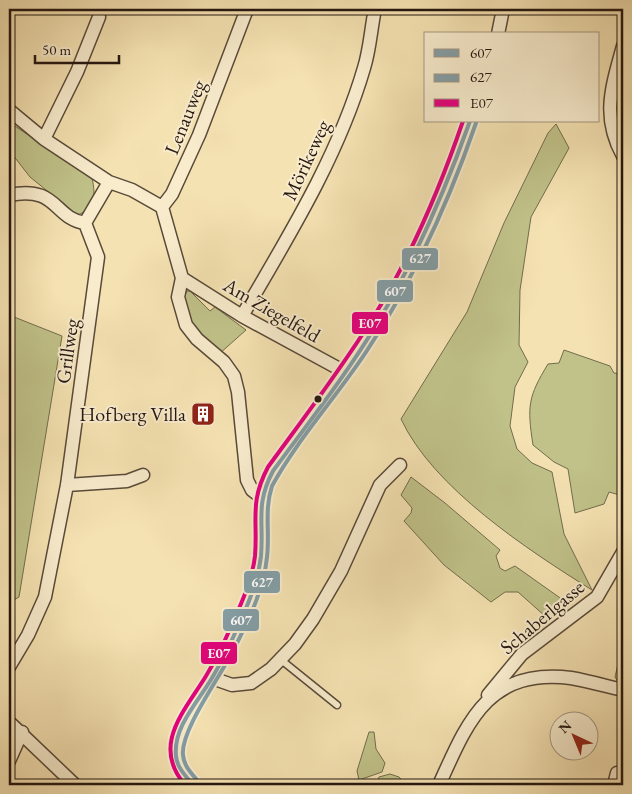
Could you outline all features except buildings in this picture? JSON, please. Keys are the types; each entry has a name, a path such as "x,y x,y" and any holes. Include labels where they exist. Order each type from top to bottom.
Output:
{"street":[{"name":"Lenauweg","path":"162,207 172,194 192,151 247,9"},
{"name":"Mörikeweg","path":"242,316 298,220 347,117 364,68 375,9"},
{"path":"498,32 503,9"},
{"path":"44,139 77,72 99,17"},
{"path":"623,46 609,106 612,130 623,156"},
{"path":"9,110 44,139 109,182 132,190 162,207 182,278 178,297 186,325 196,339 224,362 234,376 238,392 247,480 252,490 261,497"},
{"path":"193,785 180,769 177,760 177,741 187,715 212,678 242,616 258,573 261,554 259,513 261,497 274,471 344,372 391,299 426,232 470,122"},
{"path":"9,195 38,193 50,200 77,222 86,223 109,182"},
{"name":"Grillweg","path":"9,667 28,635 44,597 68,485 98,258 86,223"},
{"name":"Am Ziegelfeld","path":"182,278 242,316 344,372"},
{"path":"212,678 232,685 243,685 262,676 280,659 319,611 341,571 380,485 400,465"},
{"path":"68,485 127,481 143,475"},
{"name":"Schaberlgasse","path":"480,708 522,654 597,598 623,552"},
{"path":"439,785 465,730 480,708 501,690 514,682 528,678 570,678 623,690"},
{"path":"9,722 22,732 75,785"},
{"path":"9,761 22,732"}],"lane":[{"path":"280,659 337,705"}],"green space":[{"path":"9,122 92,178 94,196 88,209 77,215 30,177 9,150"},
{"path":"556,124 569,148 531,217 520,290 519,345 528,362 515,387 510,426 517,449 532,463 552,472 564,534 592,590 512,537 459,493 435,469 416,445 401,419 467,312 504,223 548,133"},
{"path":"187,291 190,291 210,311 215,307 246,330 219,354 205,342 186,318 183,300"},
{"path":"9,315 62,336 19,597 9,603"},
{"path":"564,350 610,366 614,373 623,374 623,496 609,492 604,504 575,513 568,469 554,462 533,445 530,421 531,402 536,385 548,364 559,363"},
{"path":"411,477 500,550 496,556 500,568 505,571 515,566 563,600 546,617 518,592 505,592 491,602 444,565 404,521 411,513 412,508 401,495"},
{"path":"623,659 623,684 618,682 615,677 618,664"},
{"path":"369,732 374,732 376,749 385,763 382,772 359,780 357,771"},
{"path":"390,774 399,777 407,785 375,785 379,777"}],"transit line":[{"name":"E07","path":"185,785 175,770 171,756 171,742 174,729 222,647 242,603 255,556 256,501 262,480 268,467 346,359 385,297 423,224 463,122"},
{"name":"607","path":"193,785 178,764 176,756 178,735 182,725 222,661 252,594 261,556 261,513 267,483 273,471 354,360 392,298 429,224 470,122"},
{"name":"627","path":"198,781 185,763 183,755 184,744 188,731 203,701 240,636 263,581 268,548 268,504 272,486 305,435 355,369 399,298 428,241 454,183 476,123"}],"place":[{"name":"Hofberg Villa","path":"203,414"}]}
